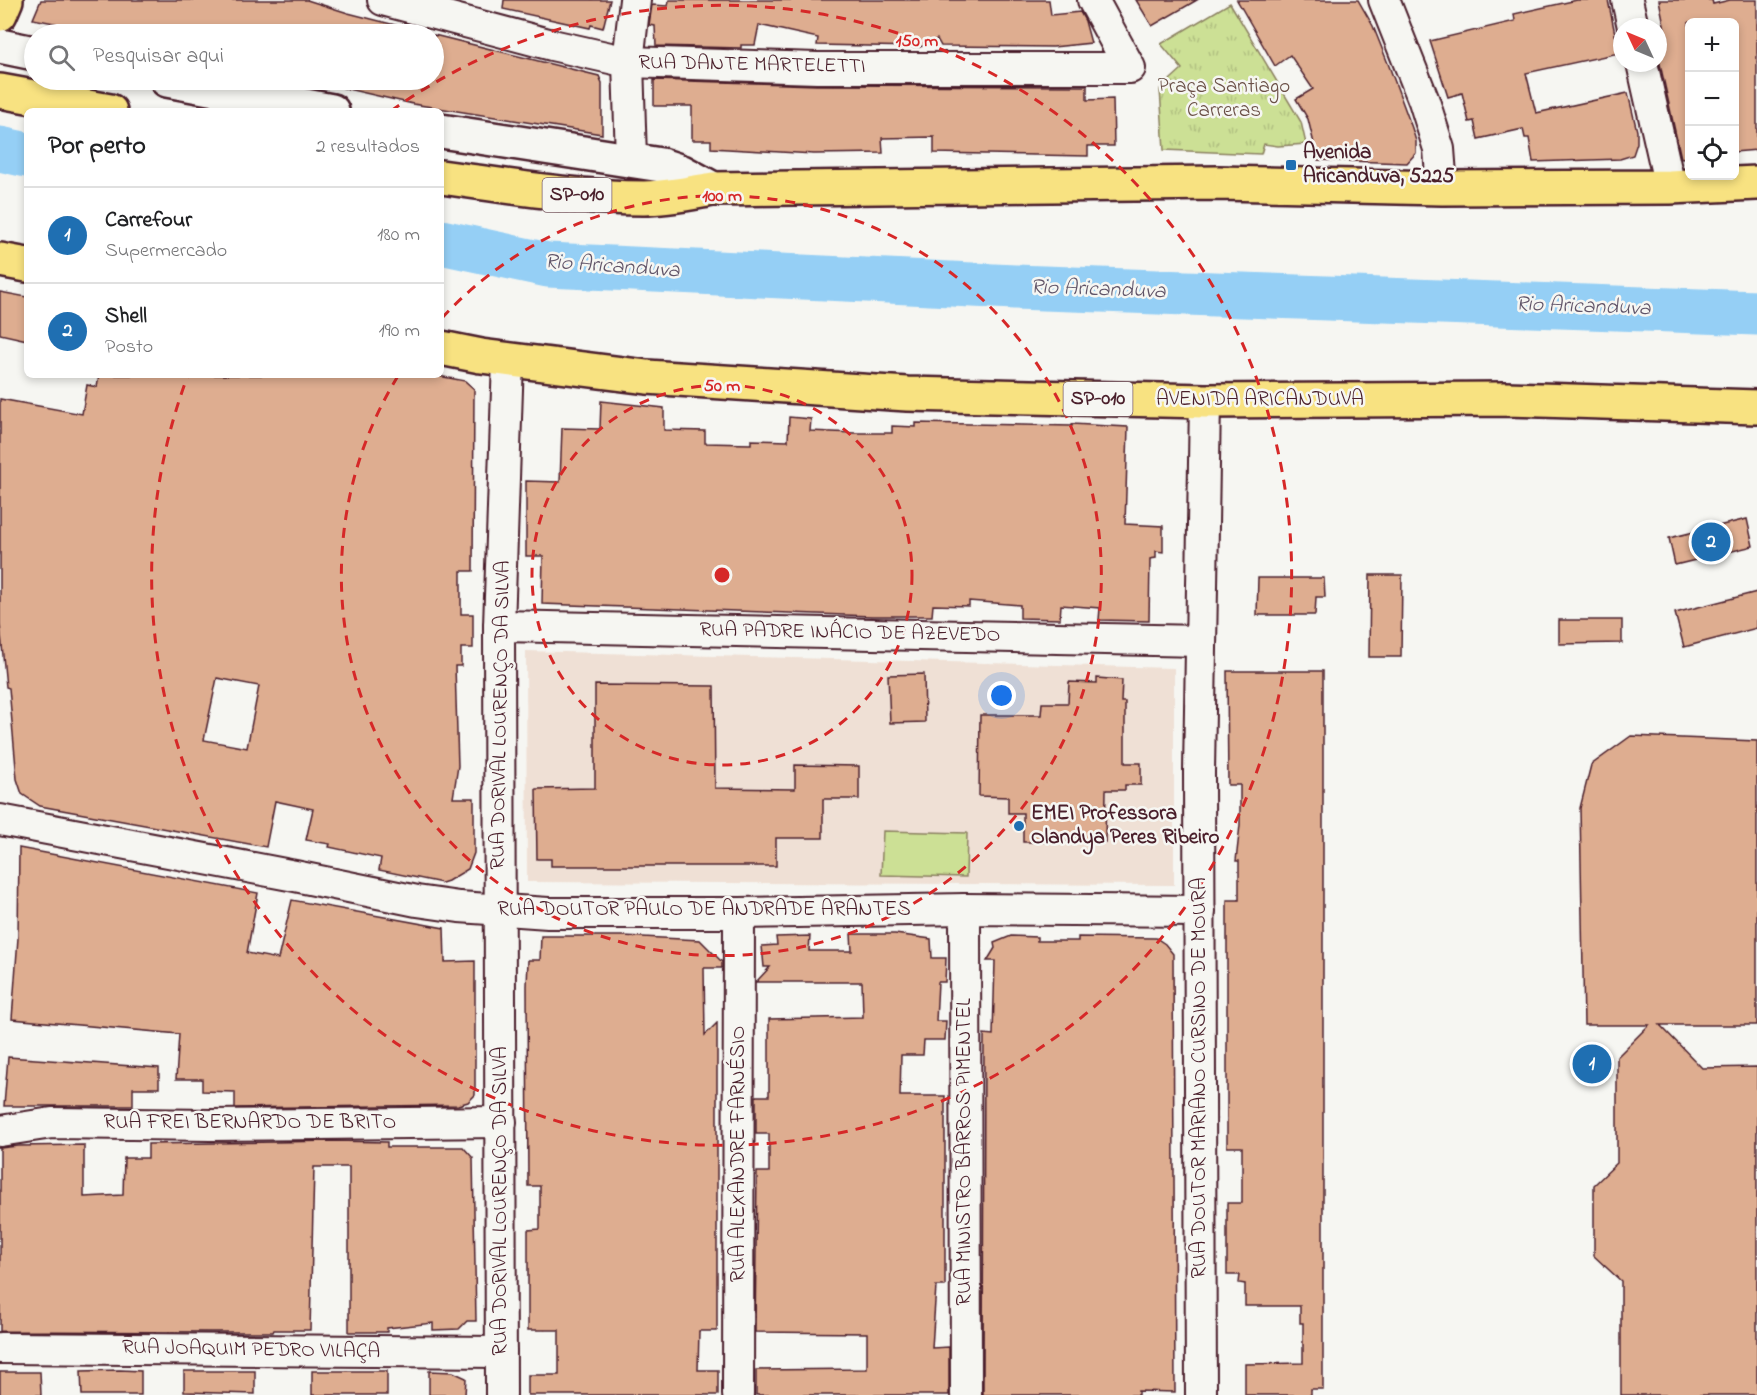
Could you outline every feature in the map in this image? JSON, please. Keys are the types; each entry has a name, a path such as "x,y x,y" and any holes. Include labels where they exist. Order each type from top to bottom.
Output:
{"main road":[{"path":"0,14 6,0"},
{"path":"0,46 24,51"},
{"path":"220,90 316,108"},
{"path":"0,91 94,108"},
{"path":"444,131 661,165 682,172 713,189"},
{"name":"SP-010","path":"444,177 574,195 645,198 713,189 1218,183 1442,188 1670,187 1757,183"},
{"path":"0,260 24,264"},
{"name":"AVENIDA ARICANDUVA","path":"444,349 508,360 647,377 724,384 907,394 1205,402 1506,399 1757,407"}],"street":[{"name":"RUA DANTE MARTELETTI","path":"382,0 552,45 628,62 817,68 1130,68 1093,0"},
{"path":"631,159 628,62 635,0"},
{"path":"1384,0 1439,149 1442,188"},
{"path":"1627,0 1631,18"},
{"path":"1644,72 1670,187"},
{"name":"RUA DORIVAL LOURENÇO DA SILVA","path":"501,1395 499,626 508,360"},
{"name":"RUA DOUTOR MARIANO CURSINO DE MOURA","path":"1201,1395 1201,641 1205,402"},
{"name":"RUA PADRE INÁCIO DE AZEVEDO","path":"499,626 1201,641"},
{"name":"RUA DOUTOR PAULO DE ANDRADE ARANTES","path":"0,820 284,873 417,901 459,907 548,913 739,913 966,909 1200,911"},
{"name":"RUA MINISTRO BARROS PIMENTEL","path":"966,909 966,1395"},
{"name":"RUA ALEXANDRE FARNÉSIO","path":"738,1395 739,913"},
{"name":"RUA FREI BERNARDO DE BRITO","path":"0,1131 52,1123 211,1125 501,1122"},
{"name":"RUA JOAQUIM PEDRO VILAÇA","path":"0,1348 501,1352"}],"shaded area":[{"path":"526,651 1174,668 1174,885 527,882"}],"green space":[{"name":"Praça Santiago Carreras","path":"1230,3 1301,122 1306,144 1278,146 1264,144 1261,154 1164,150 1160,89 1182,69 1161,44"},
{"path":"883,831 967,833 966,877 881,875"}],"building":[{"path":"41,0 307,0 391,24 59,24 33,19"},
{"path":"504,0 610,0 603,28 591,25 590,28 503,9"},
{"path":"669,0 1049,0 1051,15 1080,12 1091,43 1053,47 941,46 937,39 920,47 817,45 818,38 759,25 755,45 741,45 741,48 656,46 655,26 649,25 652,5 668,6"},
{"path":"1136,0 1197,0 1152,26"},
{"path":"1237,0 1358,0 1373,26 1416,141 1416,153 1407,163 1318,160 1308,119 1296,99 1313,89 1290,55 1275,66"},
{"path":"1577,0 1608,0 1613,24 1613,54 1526,73 1536,113 1628,93 1637,131 1637,143 1633,155 1620,159 1533,162 1529,138 1525,138 1523,129 1478,139 1474,121 1469,122 1462,93 1448,97 1430,41 1515,21 1514,14"},
{"path":"1659,0 1712,0 1713,4 1730,0 1757,0 1757,150 1739,152 1739,18 1685,18 1685,158 1681,158 1662,72 1667,72 1667,18 1663,18"},
{"path":"444,37 599,76 602,83 602,134 444,108 413,104 352,90 444,90"},
{"path":"654,80 816,85 1087,86 1087,100 1113,99 1114,146 1088,146 1088,156 934,153 934,137 882,138 883,153 814,154 711,148 711,140 692,140 692,106 654,106"},
{"path":"0,292 24,296 24,339 0,334"},
{"path":"444,377 465,381 474,389 473,571 461,571 461,614 473,614 473,648 461,648 461,666 455,666 458,766 453,798 474,798 474,853 468,869 442,883 379,870 381,858 306,840 313,809 275,801 266,847 40,806 22,794 17,779 9,688 6,687 0,624 0,399 82,414 87,385 97,387 98,378","holes":["217,678 259,686 247,748 204,740"]},
{"path":"601,401 664,408 664,430 705,431 705,443 751,444 751,440 788,441 789,417 811,419 810,431 854,433 892,433 892,426 916,427 916,423 1072,426 1072,424 1128,427 1125,524 1163,526 1163,552 1156,551 1156,558 1150,559 1149,621 1099,620 1100,608 1061,605 1060,619 1020,618 1020,605 969,601 969,606 933,605 932,616 872,616 542,604 543,556 526,556 526,481 560,482 562,428 600,429"},
{"path":"1747,519 1753,546 1675,565 1669,538"},
{"path":"1370,575 1402,575 1401,657 1369,657"},
{"path":"1258,578 1324,578 1325,597 1316,597 1315,615 1257,615"},
{"path":"1757,592 1757,628 1684,647 1675,613"},
{"path":"1559,620 1622,620 1622,643 1559,644"},
{"path":"1227,671 1323,671 1323,1389 1311,1389 1311,1395 1245,1395 1245,1364 1303,1363 1303,1323 1300,1323 1300,1306 1245,1306 1245,1284 1239,1283 1240,1275 1227,1275 1227,1203 1242,1203 1242,1147 1227,1147 1227,900 1239,900 1239,861 1236,861 1240,825 1240,785 1228,785"},
{"path":"924,674 925,722 890,723 888,675"},
{"path":"1097,678 1122,680 1121,702 1125,702 1125,763 1141,763 1141,785 1125,785 1125,790 1106,790 1105,842 1023,842 1023,813 1008,813 1008,797 979,796 980,715 1041,715 1042,703 1068,703 1069,682 1097,683"},
{"path":"595,685 714,686 715,788 795,789 795,765 859,766 859,799 823,799 823,838 776,838 776,866 551,866 551,859 537,859 536,789 595,788"},
{"path":"1631,736 1757,741 1757,1025 1660,1025 1702,1068 1757,1067 1757,1395 1621,1395 1621,1281 1594,1256 1594,1185 1617,1163 1617,1057 1649,1025 1584,1025 1580,808 1591,765"},
{"path":"19,848 258,893 247,953 278,959 292,900 444,928 445,962 475,961 475,1095 468,1102 458,1105 235,1108 235,1092 202,1091 202,1079 176,1079 179,1034 12,1019 18,938"},
{"path":"851,934 895,934 931,939 932,958 946,958 945,982 938,982 936,1021 946,1021 945,1040 924,1040 923,1055 901,1055 900,1096 945,1096 945,1286 936,1286 932,1348 949,1347 949,1395 756,1395 756,1370 867,1369 867,1333 755,1332 757,1172 769,1172 769,1134 756,1134 756,1096 769,1096 769,1019 863,1017 862,982 756,982 770,967 764,967 762,946 777,945 776,937 810,936 809,951 852,951"},
{"path":"541,936 623,936 700,940 722,962 722,968 704,968 705,1035 717,1023 717,1331 699,1331 698,1370 718,1370 718,1395 528,1395 528,1375 559,1375 559,1330 528,1330 528,1230 540,1229 540,1186 528,1186 527,986 528,960 540,960"},
{"path":"1011,936 1037,937 1037,941 1078,941 1078,937 1156,938 1173,954 1175,1392 1138,1391 1138,1395 983,1395 984,1034 993,1035 995,961 987,961 995,948 994,943"},
{"path":"8,1057 159,1068 159,1088 133,1088 133,1106 4,1106"},
{"path":"387,1142 387,1147 463,1147 473,1158 476,1321 467,1321 459,1329 433,1330 433,1323 387,1328 387,1332 349,1332 349,1167 314,1167 310,1330 274,1330 273,1332 0,1331 0,1148 84,1145 84,1197 123,1195 124,1158 148,1158 148,1144"},
{"path":"81,1371 141,1371 141,1395 82,1395"},
{"path":"184,1371 255,1371 255,1394 184,1392"},
{"path":"312,1371 387,1371 387,1395 312,1395"},
{"path":"429,1371 453,1372 466,1378 465,1395 429,1395"},
{"path":"0,1372 40,1372 41,1395 0,1395"}],"waterway":[{"name":"Rio Aricanduva","path":"0,149 24,154"},
{"name":"Rio Aricanduva","path":"444,243 548,265 1015,287 1757,313"}],"place":[{"name":"Avenida Aricanduva, 5225","path":"1291,165"},
{"name":"Shell","path":"1711,542"},
{"name":"EMEI Professora Olandya Peres Ribeiro","path":"1019,826"},
{"name":"Carrefour","path":"1592,1064"}]}
